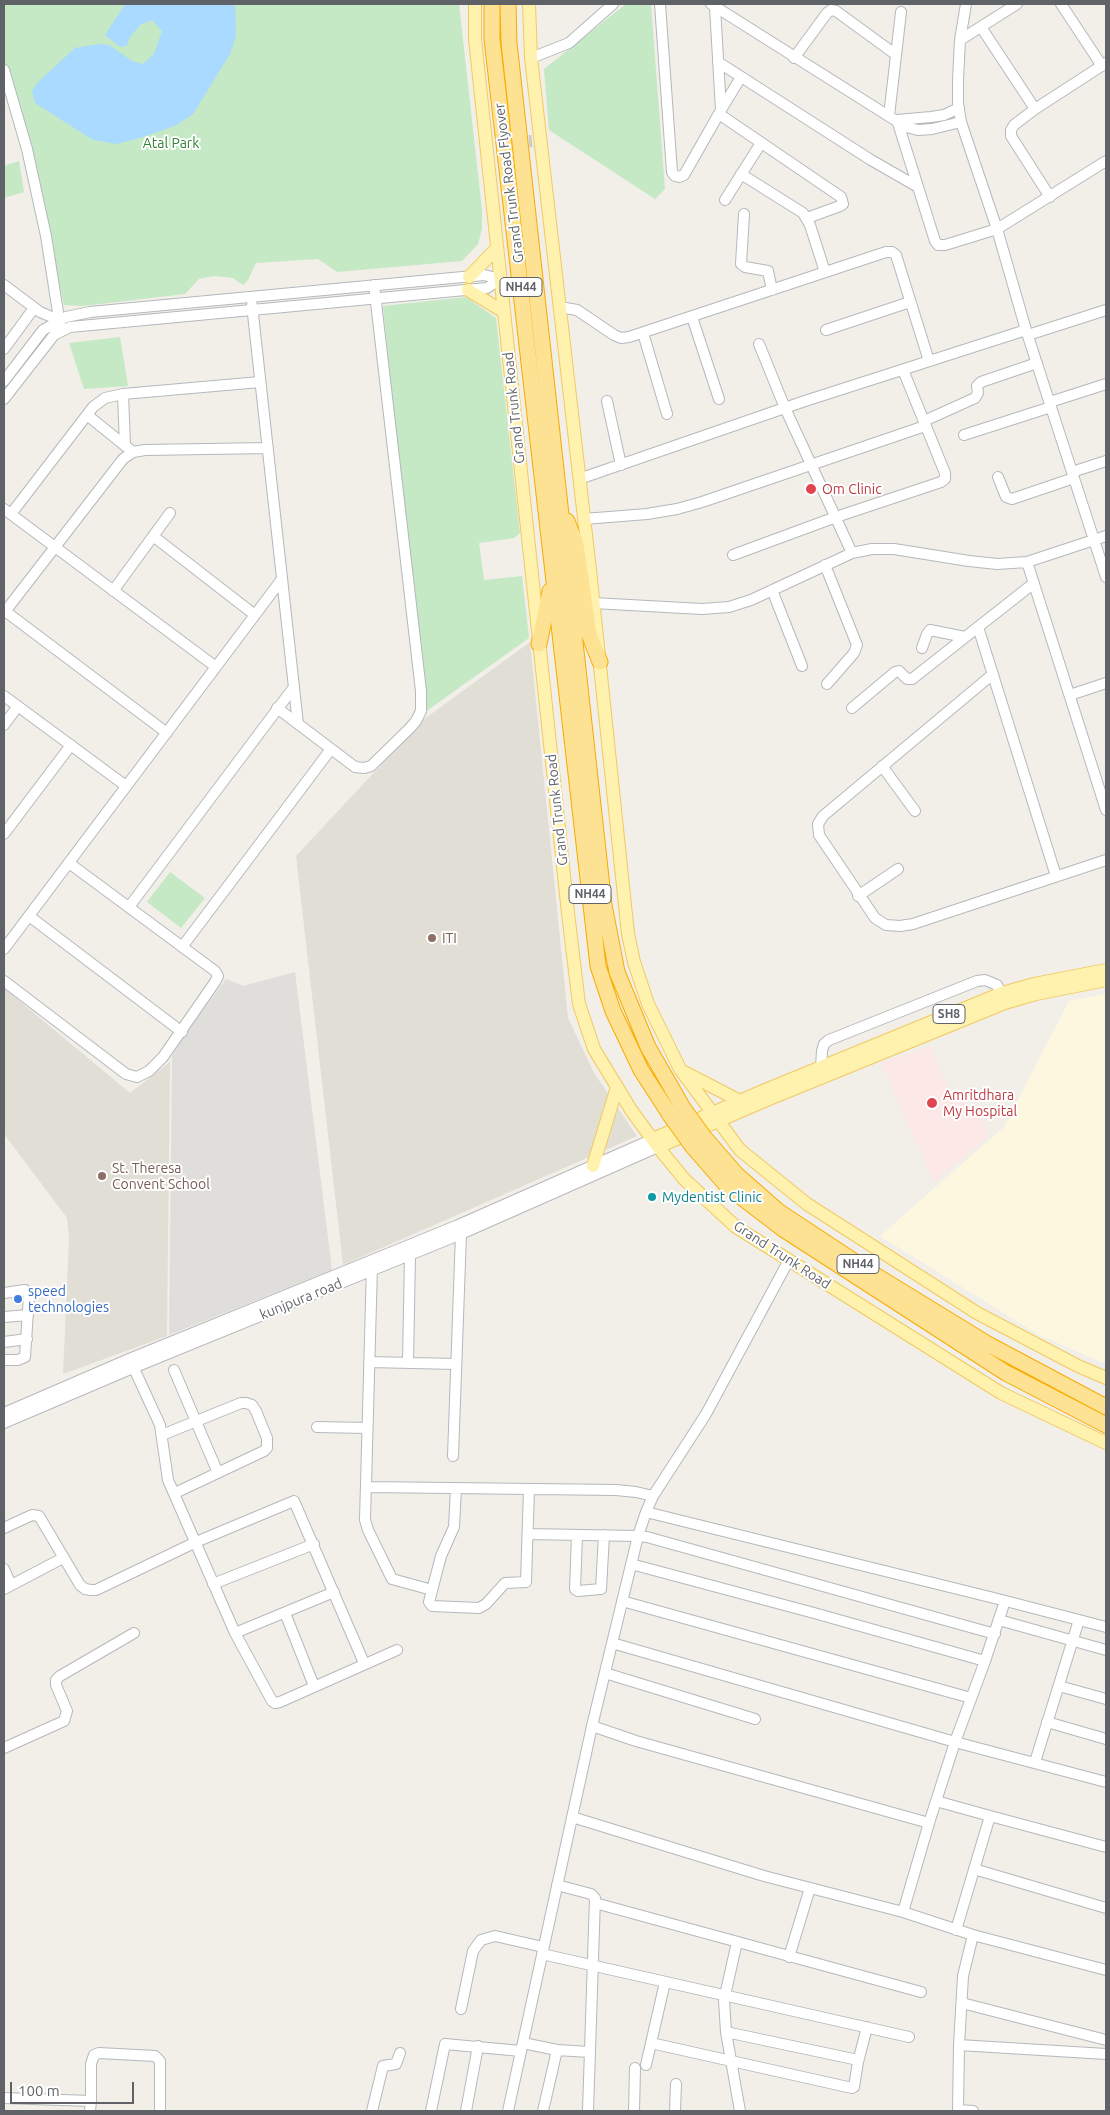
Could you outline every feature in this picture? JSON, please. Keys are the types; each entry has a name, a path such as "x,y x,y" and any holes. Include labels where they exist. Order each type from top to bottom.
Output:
{"highway":[{"name":"Grand Trunk Road Flyover","path":"492,4 492,39 553,570"},
{"name":"NH44","path":"508,4 509,43 604,905 617,972 676,1111"},
{"path":"560,508 570,526 576,544 589,634 600,662"},
{"path":"539,644 553,570"},
{"name":"NH44","path":"553,570 598,966 613,1010 641,1070 676,1111 728,1187 783,1230 1006,1373 1106,1425"},
{"name":"NH44","path":"698,1142 778,1210 875,1275 986,1342 1106,1406"}],"main road":[{"name":"Grand Trunk Road","path":"475,4 475,39 492,144 500,279 579,1004 594,1049 655,1143 684,1179 736,1227 1000,1392 1106,1443"},
{"path":"529,4 536,141 560,307 628,934 634,962 648,1004 680,1069 740,1150 807,1204 977,1313 1078,1366 1106,1378"},
{"path":"469,276 497,248"},
{"path":"468,290 504,312"},
{"name":"SH8","path":"655,1143 1034,984 1106,970"},
{"name":"SH8","path":"714,1117 740,1100 821,1066 1004,998 1036,994 1106,980"},
{"path":"680,1069 740,1100"},
{"path":"595,1170 617,1087"}],"street":[{"path":"531,58 569,43 613,4"},
{"path":"660,4 672,172 675,176 684,176 741,77"},
{"path":"966,4 960,40 958,80 961,122 997,230 1027,333 1106,577"},
{"path":"960,40 1017,4"},
{"path":"1050,197 1011,136 1011,130 1014,125 1035,109 1104,64 1061,4"},
{"path":"712,5 718,62 720,112"},
{"path":"712,5 906,127 918,130 961,122"},
{"path":"794,58 831,10 836,11 895,54"},
{"path":"900,12 895,54 893,118 938,245 945,246 997,230 1106,162"},
{"path":"981,27 1035,109"},
{"path":"718,62 871,160 918,187"},
{"path":"5,75 31,168 46,236 62,331"},
{"path":"893,118 944,114 959,108"},
{"path":"720,112 843,200 840,206 807,218"},
{"path":"944,114 945,126"},
{"path":"725,200 761,143"},
{"path":"742,174 796,207 807,218 825,272"},
{"path":"744,214 741,264 745,267 768,271 772,290"},
{"path":"560,307 577,310 614,335 622,338 643,333 886,252 892,252 896,255 929,361"},
{"path":"4,382 43,330 59,320 90,312 469,276 484,275 500,279"},
{"path":"4,399 40,350 54,335 70,327 487,288 500,279"},
{"path":"277,708 355,767 364,768 371,766 416,721 421,711 421,691 374,285"},
{"path":"4,286 34,308 59,320"},
{"path":"251,297 298,724"},
{"path":"826,330 910,302"},
{"path":"4,349 34,308"},
{"path":"579,479 929,361 1106,310"},
{"path":"692,317 719,399"},
{"path":"643,333 668,414"},
{"path":"759,344 785,408 852,552"},
{"path":"584,519 646,514 677,509 702,502 924,424 975,398 978,393 977,386 981,382 1037,363"},
{"path":"733,555 945,479 945,473 903,370"},
{"path":"216,667 7,512 93,407 105,398 123,394 260,382"},
{"path":"964,435 1106,384"},
{"path":"123,394 129,449 4,612 167,733"},
{"path":"608,401 622,465"},
{"path":"87,415 129,449 268,448"},
{"path":"998,477 1006,497 1012,499 1106,461"},
{"path":"113,591 170,513"},
{"path":"153,536 256,615"},
{"path":"593,603 702,609 729,607 751,600 852,552 894,549 998,564 1027,562 1106,536"},
{"path":"1027,562 1106,810"},
{"path":"825,564 857,646 854,654 827,684"},
{"path":"4,949 282,580"},
{"path":"852,708 896,672 900,672 907,679 912,679 1034,583"},
{"path":"772,590 802,666"},
{"path":"978,627 1056,876"},
{"path":"922,648 930,630 965,637"},
{"path":"993,674 822,816 818,824 819,835 858,896 875,918 886,925 900,926 913,924 1106,860"},
{"path":"1070,695 1106,683"},
{"path":"129,907 294,687"},
{"path":"4,696 126,786"},
{"path":"4,725 18,706"},
{"path":"4,834 71,745"},
{"path":"182,947 331,749"},
{"path":"882,766 915,811"},
{"path":"4,981 126,1074 137,1077 149,1071 163,1057 215,982 218,976 215,970 69,863"},
{"path":"858,896 898,869"},
{"path":"29,916 182,1032"},
{"path":"821,1066 824,1044 829,1040 977,981 991,981 997,985 1004,998"},
{"name":"kunjpura road","path":"4,1413 131,1364 487,1218 655,1143"},
{"name":"kunjpura road","path":"372,1265 410,1255 461,1234 487,1218"},
{"path":"453,1456 461,1234"},
{"path":"408,1363 410,1255"},
{"path":"508,2111 592,1726 638,1536 653,1496 706,1414 789,1260"},
{"path":"372,1265 366,1520 368,1530 389,1575 397,1582 432,1590"},
{"path":"4,1293 20,1290 28,1292 25,1356 18,1360 4,1360"},
{"path":"4,1317 28,1315"},
{"path":"4,1342 27,1339"},
{"path":"369,1362 456,1364"},
{"path":"131,1364 160,1425 168,1480 235,1633 275,1703 364,1663 398,1650"},
{"name":"kunjpura road","path":"4,1423 131,1364"},
{"path":"174,1370 218,1473"},
{"path":"162,1435 241,1403 246,1403 252,1405 256,1411 268,1443 264,1451 174,1493"},
{"path":"317,1427 367,1428"},
{"path":"366,1487 616,1490 653,1496"},
{"path":"456,1488 454,1527 443,1551 432,1590 430,1605 479,1608 486,1604 505,1583 526,1582 529,1489"},
{"path":"4,1528 32,1515 39,1516 80,1585 85,1589 96,1590 196,1542 292,1501 296,1503 364,1663"},
{"path":"646,1512 1005,1600 1106,1627"},
{"path":"528,1534 638,1536 721,1557 994,1634"},
{"path":"577,1535 575,1590 578,1591 601,1589 604,1536"},
{"path":"213,1584 314,1544"},
{"path":"4,1569 8,1587 63,1558"},
{"path":"631,1564 814,1612 985,1661"},
{"path":"235,1633 334,1592"},
{"path":"903,1912 955,1742 1005,1600"},
{"path":"622,1601 971,1698"},
{"path":"285,1613 314,1686"},
{"path":"999,1620 1106,1650"},
{"path":"1034,1762 1079,1620"},
{"path":"4,1748 64,1721 67,1711 56,1685 56,1680 134,1633"},
{"path":"612,1643 955,1742 1106,1782"},
{"path":"605,1673 755,1719"},
{"path":"1058,1686 1106,1699"},
{"path":"1047,1722 1106,1739"},
{"path":"592,1726 644,1743 929,1823"},
{"path":"936,1801 1106,1848"},
{"path":"956,1930 990,1816"},
{"path":"572,1817 764,1876 903,1912 973,1935 1106,1970"},
{"path":"974,1869 1106,1908"},
{"path":"557,1885 594,1895 593,1965 588,2052 588,2111"},
{"path":"789,1957 810,1888"},
{"path":"595,1903 921,1992"},
{"path":"973,1935 964,1970 959,2045 958,2111 973,2111"},
{"path":"462,2009 473,1951 481,1940 495,1936 593,1965 909,2037"},
{"path":"737,1942 724,1996 726,2032 740,2111"},
{"path":"646,2066 665,1982"},
{"path":"962,2003 1106,2040"},
{"path":"651,2043 852,2088 854,2087 858,2060 867,2028"},
{"path":"726,2032 858,2060"},
{"path":"431,2111 445,2044 588,2052"},
{"path":"959,2045 1106,2054"},
{"path":"466,2111 478,2046"},
{"path":"543,2111 557,2050"},
{"path":"4,2098 90,2106 91,2064 94,2055 99,2053 154,2056 160,2062 160,2111"},
{"path":"372,2111 383,2066 396,2064 400,2053"},
{"path":"634,2111 635,2068"},
{"path":"675,2111 676,2084"}],"shaded area":[{"name":"ITI","path":"530,642 568,1018 594,1073 637,1136 343,1265 296,856 423,720"},
{"path":"295,972 332,1270 169,1335 172,1056 183,1037 226,979 243,986"},
{"name":"St. Theresa Convent School","path":"4,988 130,1093 170,1062 167,1336 63,1374 69,1239 67,1218 4,1134"},
{"path":"1106,994 1106,1364 1039,1335 880,1236 1004,1127 1069,1001"},
{"name":"Amritdhara My Hospital","path":"931,1046 948,1089 981,1117 990,1135 934,1182 881,1063"}],"green space":[{"name":"Atal Park","path":"4,4 459,4 482,210 482,229 478,244 462,261 337,272 318,259 256,263 248,280 243,285 233,278 214,276 199,279 185,294 83,306 64,305 11,74 4,62"},
{"path":"626,4 651,4 665,189 655,199 549,130 544,69"},
{"path":"19,161 24,192 4,198 4,166"},
{"path":"466,297 496,318 520,533 514,538 479,543 484,580 522,576 529,638 425,712 383,306"},
{"path":"120,337 128,386 84,389 69,343"},
{"path":"170,872 205,898 181,928 147,902"}],"water":[{"path":"125,4 235,4 236,36 230,54 193,114 177,125 117,144 93,140 35,103 32,91 37,83 75,48 99,44 109,45 132,61 143,64 154,54 162,31 152,20 140,25 130,37 127,46 120,47 105,35"}],"tunnel":[{"path":"511,143 532,141"}],"place":[{"name":"Om Clinic","path":"811,489"},
{"name":"ITI","path":"432,938"},
{"name":"Amritdhara My Hospital","path":"932,1103"},
{"name":"St. Theresa Convent School","path":"102,1176"},
{"name":"Mydentist Clinic","path":"652,1197"},
{"name":"speed technologies","path":"18,1299"}]}
